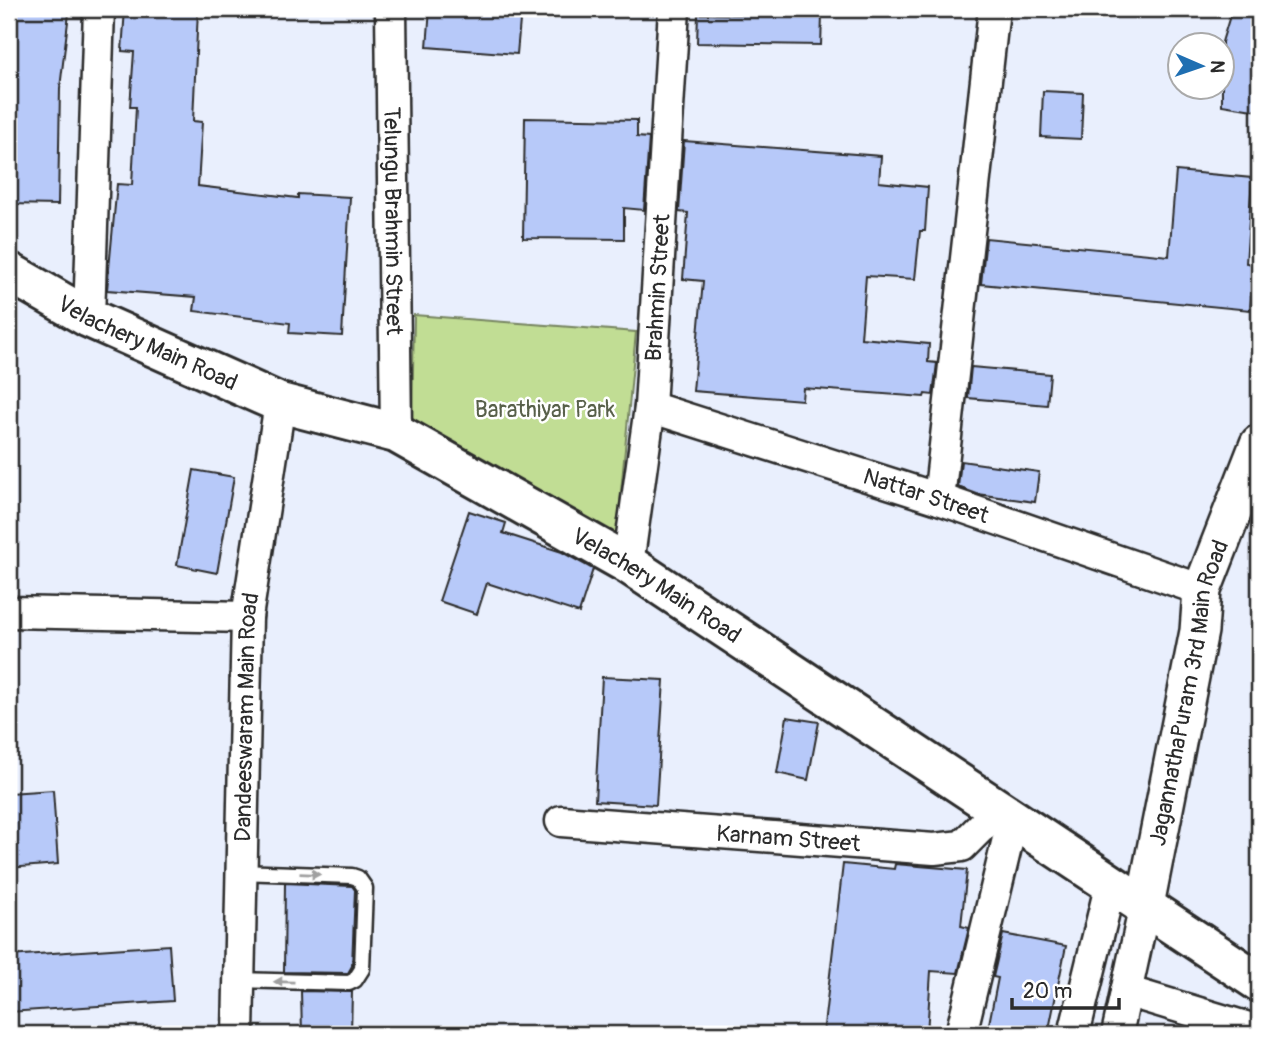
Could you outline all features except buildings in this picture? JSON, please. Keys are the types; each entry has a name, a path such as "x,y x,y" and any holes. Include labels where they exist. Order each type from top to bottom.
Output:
{"main road":[{"name":"Velachery Main Road","path":"9,272 89,317 281,403 396,433 628,564 1259,982"}],"street":[{"path":"89,317 99,9"},
{"name":"Telungu Brahmin Street","path":"391,9 396,433"},
{"name":"Brahmin Street","path":"628,564 650,407 674,9"},
{"path":"939,499 994,9"},
{"name":"Dandeeswaram Main Road","path":"239,1034 247,617 281,403"},
{"name":"Nattar Street","path":"650,407 939,499 1202,590"},
{"name":"JagannathaPuram 3rd Main Road","path":"1145,905 1199,631 1202,590 1259,444"},
{"path":"9,612 247,617"},
{"path":"961,1034 1006,813"},
{"name":"Karnam Street","path":"561,821 934,849 962,846 1006,813"},
{"path":"1074,1034 1111,883"},
{"path":"1117,1034 1145,905"},
{"path":"1126,991 1259,1031"}],"lane":[{"path":"240,980 349,983 355,980 362,969 365,888 358,878 352,876 242,872"}],"green space":[{"name":"Barathiyar Park","path":"414,315 636,332 616,545 412,427"}]}
